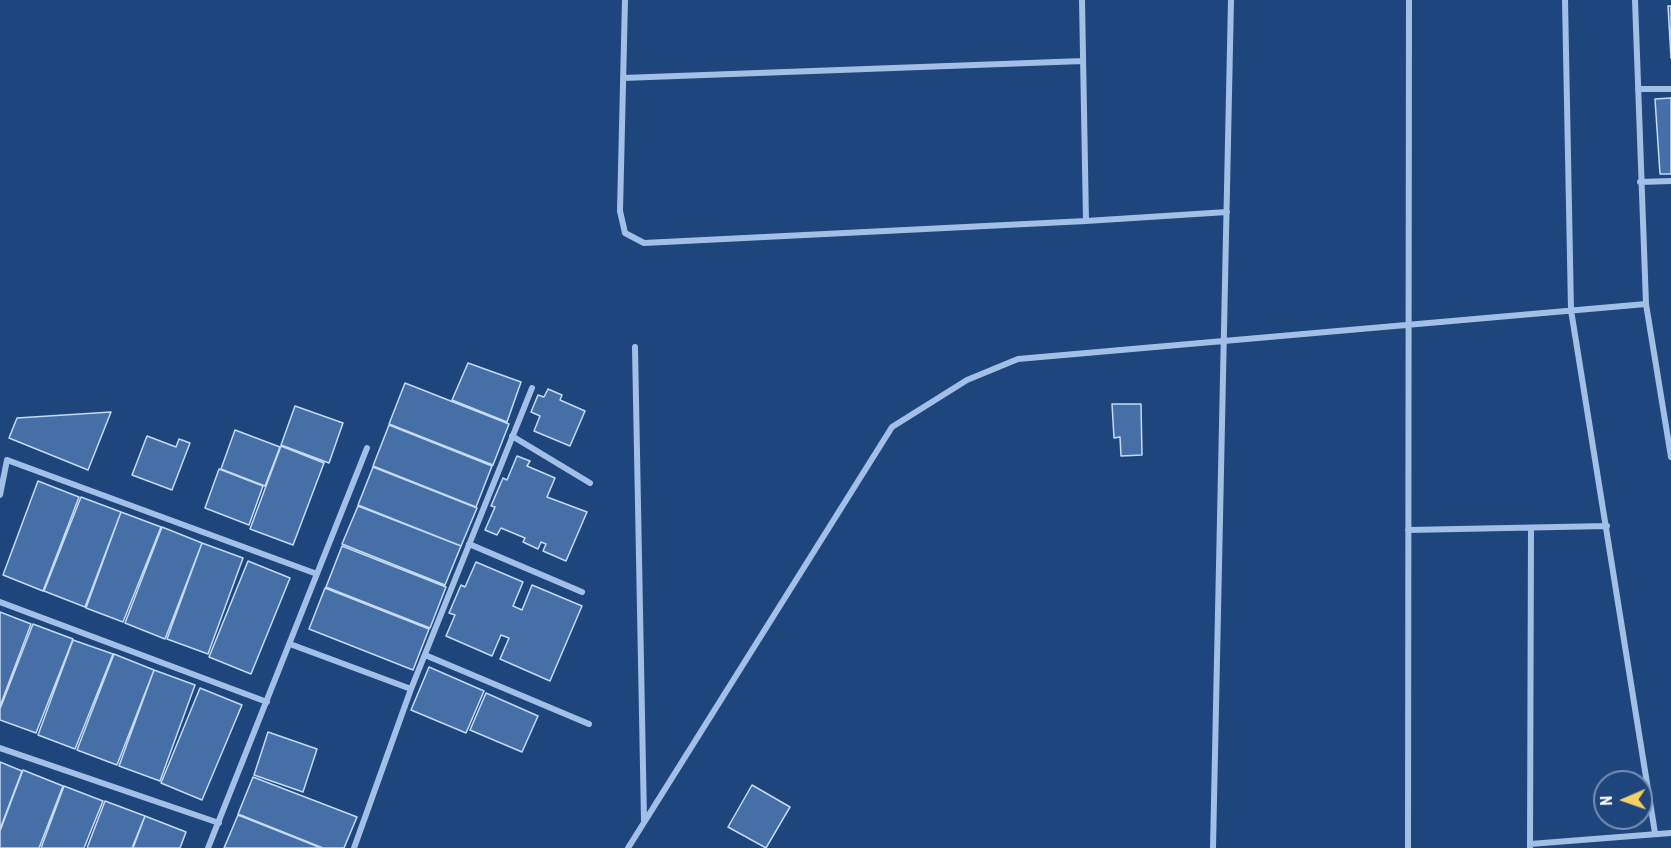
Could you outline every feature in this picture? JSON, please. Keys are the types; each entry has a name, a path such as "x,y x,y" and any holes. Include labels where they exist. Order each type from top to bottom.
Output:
{"street":[{"path":"626,0 620,211 625,233 644,243 1227,212"},
{"path":"1082,0 1086,221"},
{"path":"1213,848 1231,0"},
{"path":"1408,848 1409,0"},
{"path":"1565,0 1571,310 1654,833"},
{"path":"1635,0 1646,304 1671,457"},
{"path":"623,78 1083,61"},
{"path":"1638,89 1671,89"},
{"path":"1641,182 1671,182"},
{"path":"628,848 892,427 967,380 1018,359 1646,304"},
{"path":"635,347 644,820"},
{"path":"354,848 411,689 532,388"},
{"path":"512,436 590,483"},
{"path":"208,848 367,448"},
{"path":"0,495 7,460 317,574"},
{"path":"1408,530 1607,526"},
{"path":"1532,528 1530,846 1671,832"},
{"path":"470,544 582,592"},
{"path":"0,602 267,702"},
{"path":"290,644 411,689"},
{"path":"425,655 590,724"},
{"path":"0,748 219,823"}],"building":[{"path":"1668,6 1671,6 1671,58"},
{"path":"1671,98 1671,174 1660,174 1655,99"},
{"path":"468,363 521,382 507,422 452,400"},
{"path":"405,383 509,424 493,465 389,424"},
{"path":"548,389 562,395 560,400 585,411 570,446 534,431 540,416 531,412 538,395 544,397"},
{"path":"1112,404 1141,404 1142,455 1121,456 1120,437 1114,438"},
{"path":"295,406 343,423 329,463 281,445"},
{"path":"111,412 88,470 9,438 17,418"},
{"path":"389,425 492,466 476,507 373,466"},
{"path":"235,430 280,447 265,486 221,469"},
{"path":"147,436 176,447 179,439 190,443 172,490 132,475"},
{"path":"281,446 324,463 293,545 250,529"},
{"path":"517,456 530,461 527,466 555,478 547,497 587,512 566,561 543,551 546,544 541,542 538,549 523,542 525,538 501,528 497,535 485,530 495,507 491,506 503,478 507,480"},
{"path":"373,467 477,508 461,546 358,505"},
{"path":"219,469 263,486 249,525 205,508"},
{"path":"38,481 79,497 43,591 3,575"},
{"path":"81,497 121,512 85,607 44,591"},
{"path":"358,506 461,546 445,585 342,544"},
{"path":"121,512 161,527 123,622 86,608"},
{"path":"162,527 202,543 165,639 125,623"},
{"path":"202,543 243,558 208,654 167,639"},
{"path":"342,546 446,587 430,628 326,587"},
{"path":"248,561 290,578 251,674 209,657"},
{"path":"476,562 523,582 513,606 522,610 532,585 582,606 550,681 500,659 509,638 501,635 492,656 446,636 455,615 449,613 461,585 465,587"},
{"path":"325,588 429,629 413,670 309,629"},
{"path":"0,612 31,624 0,706"},
{"path":"33,624 73,639 36,733 0,720 0,709"},
{"path":"73,640 113,654 75,749 38,735"},
{"path":"114,654 154,670 117,765 77,750"},
{"path":"429,667 484,691 466,733 411,710"},
{"path":"154,670 195,685 160,781 119,766"},
{"path":"200,688 242,705 202,800 161,783"},
{"path":"486,693 538,716 522,752 470,730"},
{"path":"268,732 317,749 303,792 254,775"},
{"path":"0,762 22,771 0,829"},
{"path":"23,770 63,786 39,848 0,848 0,831"},
{"path":"253,777 357,817 344,848 323,848 238,814"},
{"path":"752,785 790,807 766,848 728,827"},
{"path":"64,786 103,801 84,848 41,848"},
{"path":"105,801 145,816 132,848 87,848"},
{"path":"238,815 321,848 224,848"},
{"path":"145,816 186,832 180,848 133,848"}]}
